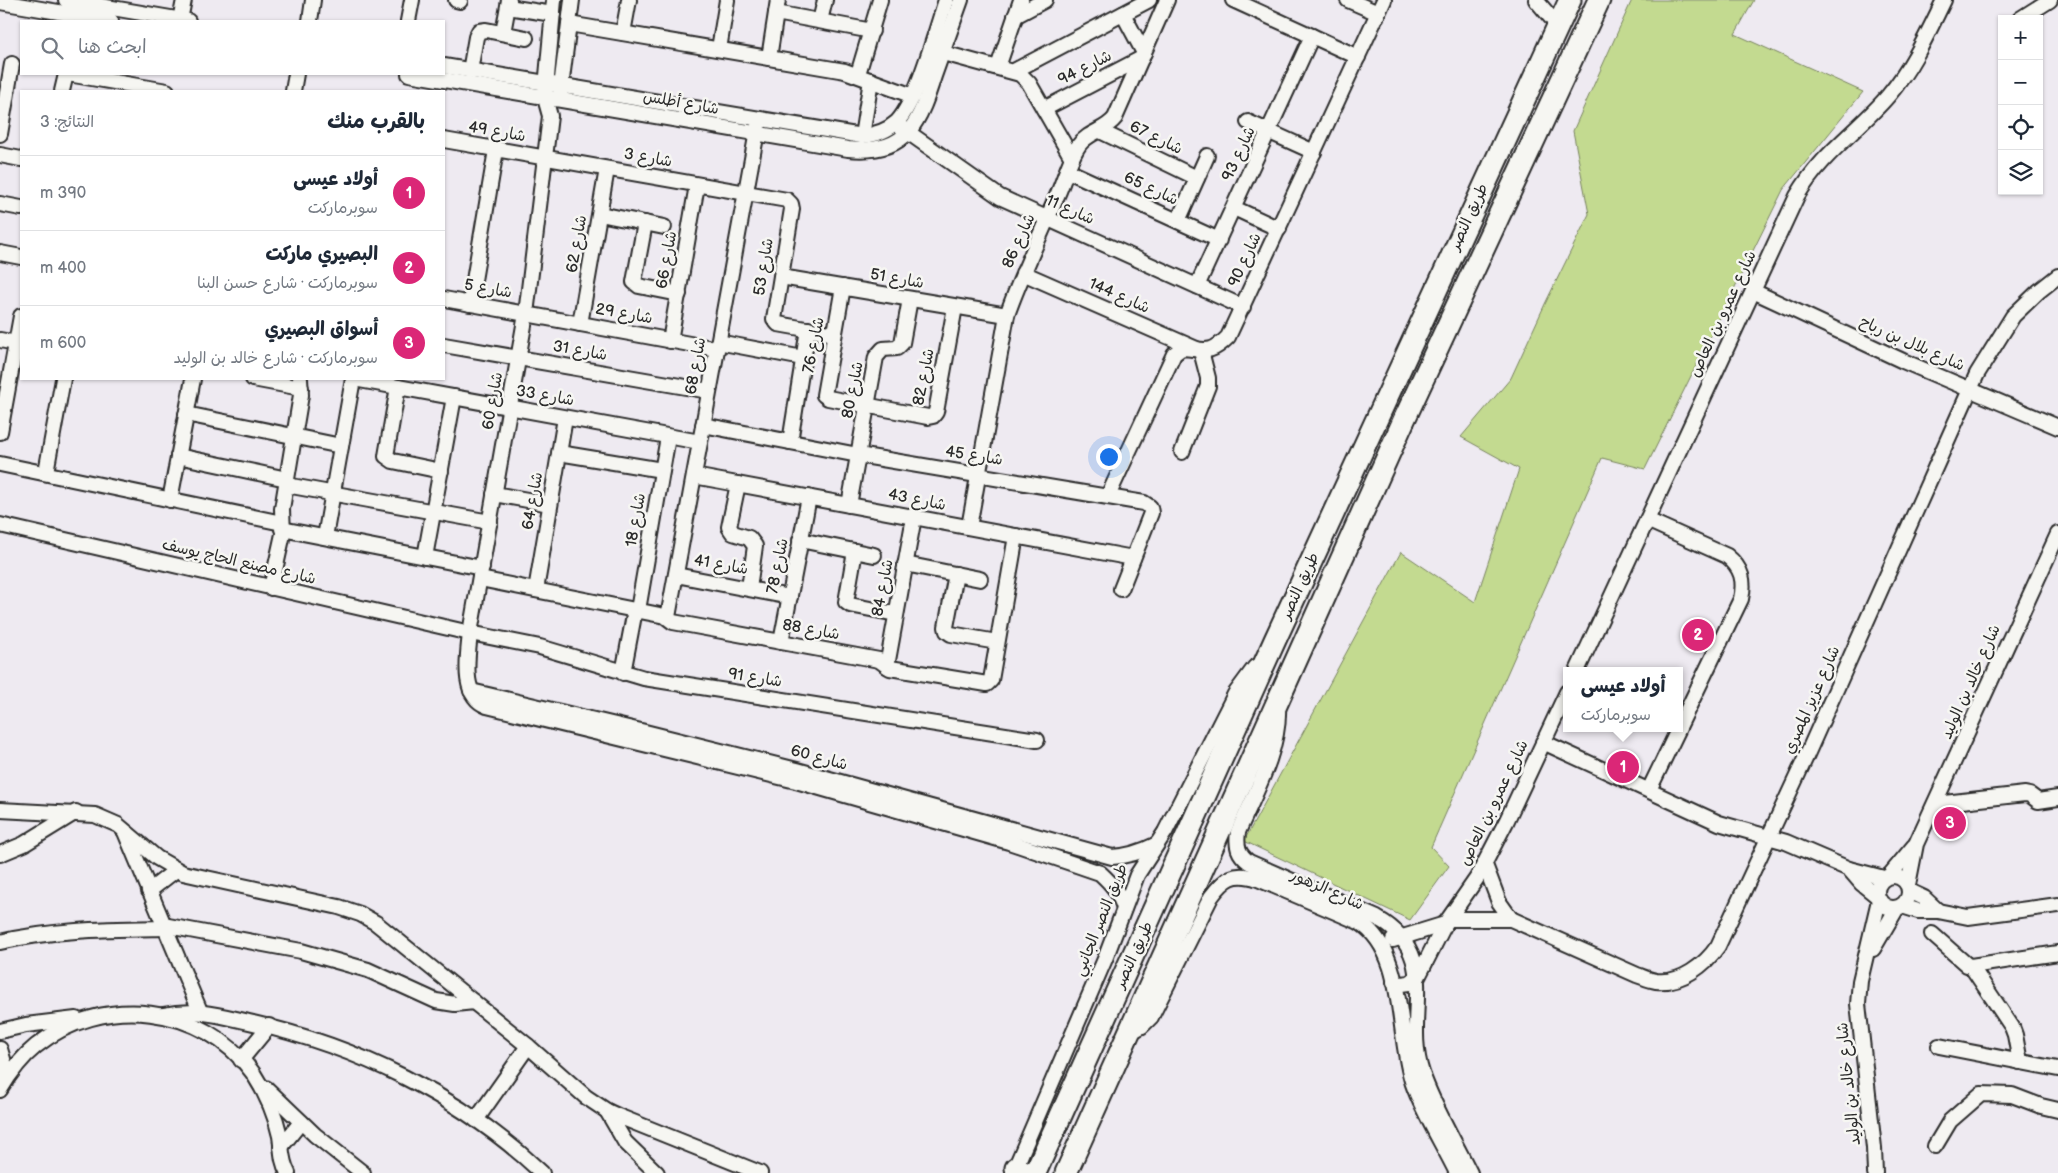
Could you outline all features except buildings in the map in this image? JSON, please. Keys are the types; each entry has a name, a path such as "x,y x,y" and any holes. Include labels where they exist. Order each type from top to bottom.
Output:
{"highway":[{"name":"طريق النصر","path":"1023,1172 1275,640 1570,0"},
{"name":"طريق النصر","path":"1066,1173 1372,491 1599,0"},
{"path":"1440,281 1443,288 1449,293 1456,295 1464,293"},
{"path":"1428,307 1442,308 1452,320"}],"street":[{"path":"66,0 179,20"},
{"path":"184,0 184,20"},
{"path":"310,20 314,0"},
{"path":"408,20 412,0"},
{"path":"560,93 572,0"},
{"path":"623,33 629,0"},
{"path":"719,49 728,0"},
{"path":"820,21 825,0"},
{"path":"858,74 880,0"},
{"path":"919,99 946,0"},
{"path":"919,99 943,53 961,0"},
{"path":"998,67 1020,0"},
{"path":"1015,16 1046,0"},
{"path":"1014,71 1149,0"},
{"name":"شارع 86","path":"969,527 1008,315 1023,273 1048,219 1075,150 1085,138 1100,131 1115,118 1167,0"},
{"path":"1233,0 1358,57"},
{"path":"1348,0 1378,13"},
{"name":"شارع 90","path":"1108,496 1174,354 1182,348 1201,351 1211,349 1228,337 1384,0"},
{"path":"1536,0 1558,26"},
{"name":"شارع عمرو بن العاص","path":"1579,667 1797,196 1810,174 1887,98 1898,84 1944,0"},
{"path":"2026,15 2050,0"},
{"path":"0,2 76,18 99,20"},
{"path":"503,34 509,4 554,7 545,91"},
{"path":"769,58 777,6 820,21 872,31"},
{"path":"1123,14 1143,55"},
{"path":"569,24 858,74 919,99"},
{"path":"470,71 477,34 482,30 526,38"},
{"name":"شارع 93","path":"1197,286 1312,36"},
{"path":"943,53 1014,71 1029,83 1044,109 1070,164"},
{"name":"شارع 94","path":"1044,109 1143,55"},
{"path":"0,134 11,63"},
{"name":"شارع أطلس","path":"445,66 545,91"},
{"path":"62,90 67,75"},
{"path":"73,75 161,90"},
{"path":"293,90 296,75"},
{"name":"شارع أطلس","path":"417,75 759,120 862,136 874,135 885,130 895,123 919,99"},
{"path":"862,136 871,80"},
{"name":"شارع 60","path":"545,91 550,116"},
{"name":"شارع أطلس","path":"560,93 756,134 848,149 866,150 878,149 891,144 908,132 919,99"},
{"name":"شارع 60","path":"560,93 550,116 526,314 470,633 468,670 470,691 480,703 487,706 760,767 1010,836 1112,857 1142,852 1155,845"},
{"name":"شارع 68","path":"668,617 759,120"},
{"path":"1248,122 1314,152"},
{"name":"شارع 11","path":"895,123 994,193 1242,307"},
{"name":"شارع 67","path":"1100,131 1197,178"},
{"name":"شارع 49","path":"445,140 544,158"},
{"path":"470,304 496,150"},
{"path":"0,155 20,159"},
{"path":"1178,221 1207,156"},
{"name":"شارع 3","path":"544,158 746,193"},
{"name":"شارع 65","path":"1070,164 1178,221 1219,240"},
{"name":"شارع 62","path":"580,324 607,169"},
{"name":"شارع 66","path":"670,340 697,185"},
{"name":"شارع 53","path":"746,193 787,200 791,204 774,321 834,334"},
{"path":"0,204 20,208"},
{"path":"1234,208 1278,229"},
{"path":"600,214 664,227"},
{"path":"646,223 634,282 637,286 678,294"},
{"path":"0,253 20,257"},
{"name":"شارع 144","path":"1023,273 1201,351"},
{"name":"شارع 51","path":"780,276 1008,315"},
{"name":"شارع عزيز المصري","path":"1447,922 1511,919 1637,975 1656,981 1672,980 1704,963 1718,946 1805,758 1970,389 1994,344 2013,316 2058,276"},
{"name":"شارع 76","path":"843,287 824,395 828,398 868,406"},
{"name":"شارع بلال بن رباح","path":"1753,291 2058,427"},
{"name":"شارع 5","path":"445,299 526,314"},
{"name":"شارع 80","path":"849,505 878,354 882,349 896,348 902,343 910,299"},
{"name":"شارع 82","path":"868,406 928,417 935,414 955,307"},
{"name":"شارع 29","path":"526,314 670,340 803,358"},
{"path":"0,432 2,411 20,322"},
{"path":"790,442 808,329"},
{"path":"0,340 16,344"},
{"name":"شارع 31","path":"445,345 709,391"},
{"path":"1182,452 1208,386 1208,378 1201,351"},
{"path":"46,472 62,380"},
{"path":"170,500 193,380"},
{"path":"265,380 301,383 286,482 282,526 271,588"},
{"path":"325,537 353,380"},
{"name":"شارع 33","path":"376,381 398,387 428,385 454,397 700,442"},
{"path":"398,387 386,456 393,461 441,471"},
{"path":"425,557 454,397"},
{"path":"186,414 342,446"},
{"name":"شارع 64","path":"536,590 565,418"},
{"name":"شارع 45","path":"703,425 858,455 1144,503 1152,510 1151,516 1121,589"},
{"name":"شارع 18","path":"623,673 637,610 668,437"},
{"path":"559,453 662,470"},
{"path":"178,456 333,494 490,522"},
{"name":"شارع 88","path":"0,464 46,472 325,537 425,557 536,590 668,617 673,622 879,660 887,666 987,684 991,680 1016,536"},
{"name":"شارع 43","path":"694,476 1133,558"},
{"path":"738,484 729,527 733,534 749,538 756,546 750,588"},
{"path":"494,494 550,504"},
{"name":"شارع 78","path":"781,642 809,497"},
{"name":"شارع 84","path":"887,666 914,517"},
{"path":"1647,520 1727,556 1739,570 1743,580 1741,599 1683,720"},
{"name":"شارع مصنع الحاج يوسف","path":"0,525 470,633"},
{"name":"شارع خالد بن الوليد","path":"1909,888 1916,844 2058,534"},
{"path":"800,540 874,554"},
{"path":"855,551 846,602 850,605 896,614"},
{"path":"906,564 980,579"},
{"path":"956,574 946,627 947,631 951,634 997,642"},
{"name":"شارع 41","path":"676,575 790,596"},
{"name":"شارع 91","path":"470,633 540,647 623,673 857,713 1037,740"},
{"name":"طريق النصر الجانبي","path":"1023,1172 1137,875 1165,832 1235,694 1275,640"},
{"name":"شارع عمرو بن العاص","path":"1418,977 1447,922 1485,865 1563,700"},
{"name":"شارع الزهور","path":"1278,703 1278,728 1273,748 1238,832 1236,841 1240,853 1249,862 1377,918 1393,929 1412,952 1418,977 1415,1036 1422,1072 1470,1173"},
{"path":"1649,790 1677,732"},
{"path":"1543,742 1719,823 1802,847 1849,869 1886,877 1900,877 1909,888 1938,911"},
{"path":"1935,804 2025,794 2038,801 2058,798"},
{"path":"0,810 76,812 104,818 124,829 157,858 176,870 193,876 339,907 360,914 376,923 528,1046 586,1097 607,1111 760,1173"},
{"path":"0,854 24,844 76,812"},
{"path":"124,829 200,1011"},
{"name":"شارع 60","path":"1010,836 1100,874 1120,894 1124,908"},
{"name":"شارع خالد بن الوليد","path":"1886,877 1916,844"},
{"path":"1485,865 1499,902 1511,919"},
{"path":"1849,869 1856,878 1889,908 1900,907 1918,911 1938,911 1968,917 2058,904"},
{"path":"149,891 176,870"},
{"name":"شارع الزهور","path":"1129,1034 1142,1026 1151,1017 1211,897 1225,881 1232,877 1240,875 1258,879 1367,927 1382,947 1394,982 1410,1075 1418,1096 1458,1173"},
{"path":"1878,898 1878,886 1886,877"},
{"path":"1900,907 1909,896 1909,888"},
{"name":"شارع خالد بن الوليد","path":"1875,1173 1874,1148 1858,1004 1860,980 1866,963 1878,898"},
{"name":"شارع خالد بن الوليد","path":"1866,963 1900,907"},
{"path":"1382,947 1401,937 1447,922"},
{"path":"0,942 18,937 72,932 164,927 309,953 368,970 436,1001 455,1004 474,1002"},
{"path":"1932,934 1966,965 1971,966 2058,952"},
{"path":"1971,966 2012,1027 2020,1062"},
{"path":"1394,982 1401,984 1409,983 1418,977"},
{"path":"163,1015 175,1012 200,1011 269,1026 320,1042 395,1072 438,1095 476,1120 542,1173"},
{"path":"0,1090 8,1076 24,1057 47,1038 74,1023 103,1014 133,1012 163,1015 206,1031 230,1049 260,1084 301,1122 363,1173"},
{"path":"0,1031 35,1024 88,1018"},
{"path":"241,1060 269,1026"},
{"path":"476,1120 528,1046"},
{"path":"1939,1046 2058,1070"},
{"path":"0,1050 8,1076"},
{"path":"260,1084 273,1111 283,1163 288,1173"},
{"path":"1935,1146 1950,1121 1981,1094 2012,1095 2058,1110"},
{"path":"607,1111 625,1142 657,1173"},
{"path":"281,1147 301,1122"}],"green space":[{"path":"1632,0 1754,0 1735,34 1863,92 1783,190 1645,469 1602,458 1431,847 1449,866 1410,920 1244,841 1401,552 1475,602 1519,469 1461,437 1511,378 1589,214 1573,131"}],"place":[{"name":"البصيري ماركت","path":"1698,635"},
{"name":"أولاد عيسى","path":"1623,767"},
{"name":"أسواق البصيري","path":"1950,823"}]}
